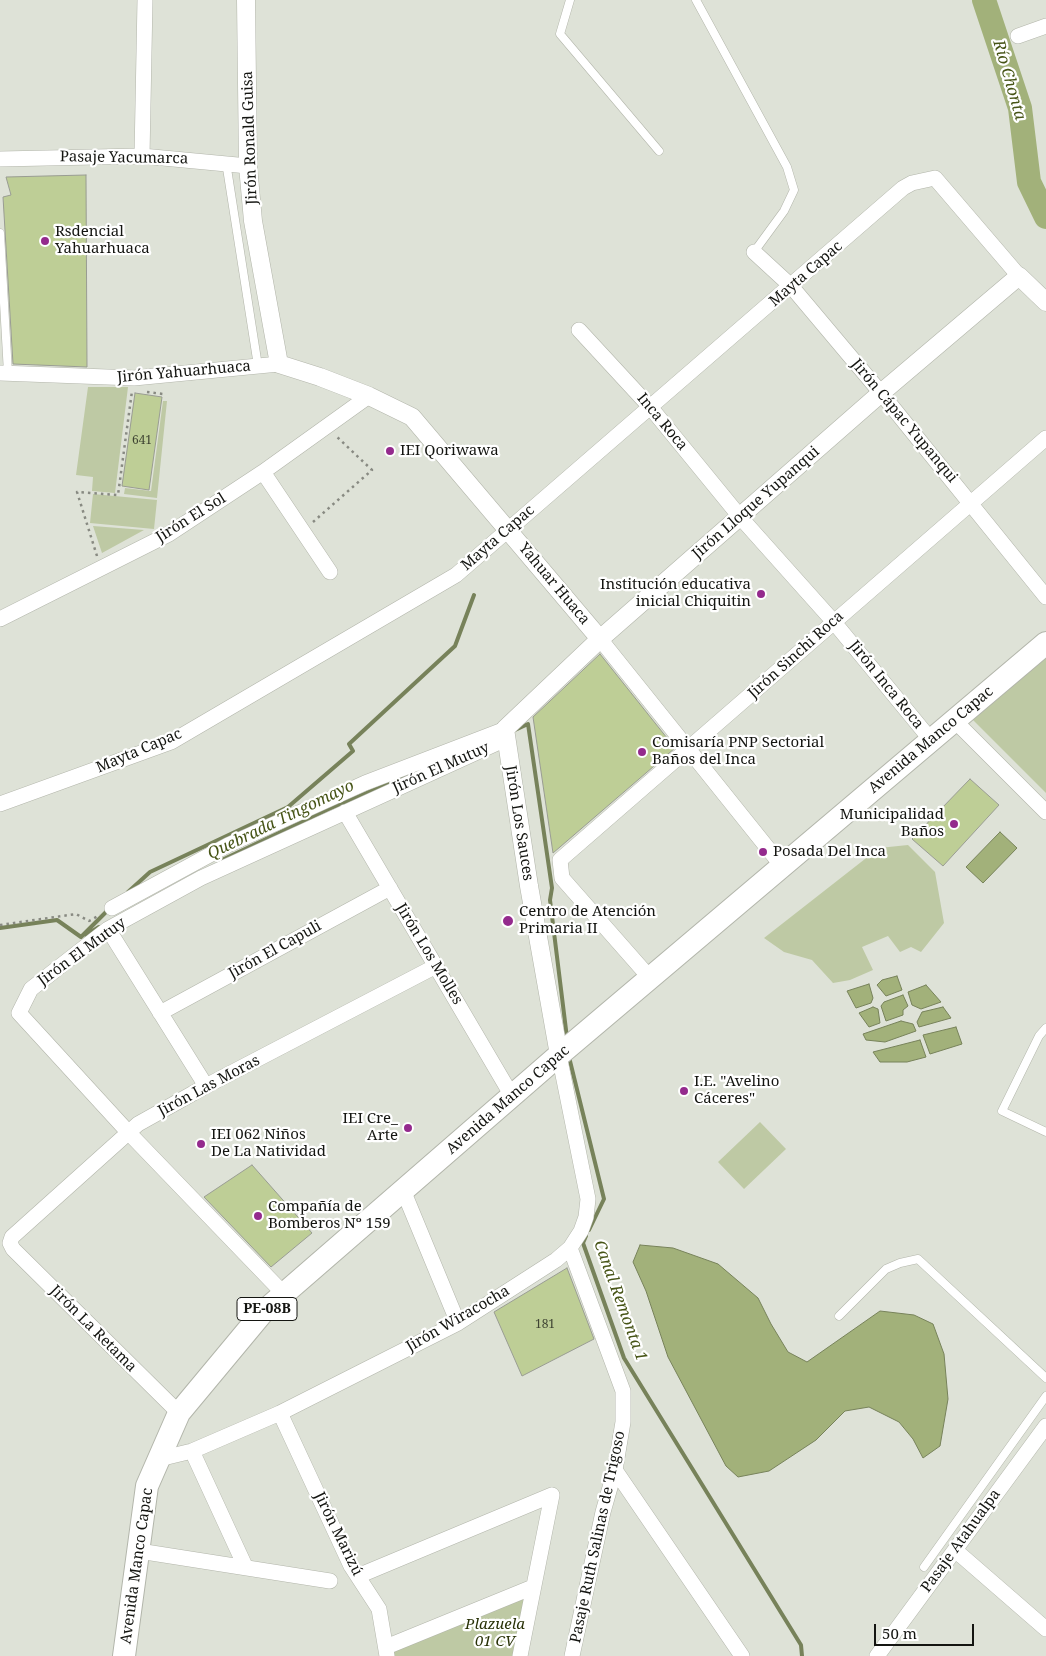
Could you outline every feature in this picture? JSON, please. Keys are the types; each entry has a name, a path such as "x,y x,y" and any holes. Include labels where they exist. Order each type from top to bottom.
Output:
{"main road":[{"name":"Avenida Manco Capac","path":"124,1656 147,1486 179,1413 263,1312 565,1050 1046,643"}],"street":[{"path":"142,156 145,0"},
{"name":"Jirón Ronald Guisa","path":"246,0 248,166 253,221 279,364"},
{"path":"1018,36 1046,26"},
{"name":"Pasaje Yacumarca","path":"0,159 142,156 226,162 248,166"},
{"name":"Mayta Capac","path":"0,804 171,742 456,575 903,188 912,183 935,178 1019,276"},
{"name":"Jirón Cápac Yupanqui","path":"754,252 791,286 881,392 1046,598"},
{"path":"1019,276 1045,299"},
{"name":"Jirón Lloque Yupanqui","path":"505,734 600,639 741,518 881,392 1019,276"},
{"name":"Inca Roca","path":"579,330 651,408 741,518"},
{"name":"Jirón Yahuarhuaca","path":"4,373 134,378 279,364"},
{"name":"Yahuar Huaca","path":"279,364 320,376 369,396 412,417 600,639 687,750 782,866"},
{"name":"Jirón El Sol","path":"0,619 169,534 327,428 369,396"},
{"name":"Jirón Sinchi Roca","path":"650,978 562,878 560,860 765,684 833,621 1046,438"},
{"path":"263,472 330,572"},
{"name":"Jirón Inca Roca","path":"741,518 833,621 931,740"},
{"path":"954,720 1046,812"},
{"path":"112,908 170,875 254,833 365,783 505,734"},
{"name":"Jirón El Mutuy","path":"284,1294 128,1132 19,1013 31,989 108,929 201,878 345,812 505,734"},
{"name":"Jirón Los Sauces","path":"505,734 565,1050"},
{"name":"Jirón Los Molles","path":"345,812 512,1096"},
{"name":"Jirón El Capuli","path":"160,1013 390,888"},
{"path":"108,929 206,1086"},
{"name":"Jirón Las Moras","path":"10,1243 16,1231 128,1132 206,1086 436,966"},
{"name":"Jirón Wiracocha","path":"159,1459 192,1451 280,1413 458,1322 556,1260 570,1248 586,1217 588,1198 565,1050"},
{"path":"403,1190 458,1322"},
{"name":"Jirón La Retama","path":"10,1243 13,1249 179,1413"},
{"name":"Pasaje Ruth Salinas de Trigoso","path":"570,1248 623,1391 623,1422 615,1470 603,1512 572,1656"},
{"name":"Jirón Marizú","path":"280,1413 358,1576 379,1609 387,1651"},
{"name":"Pasaje Atahualpa","path":"877,1656 1046,1426"},
{"path":"192,1451 245,1566"},
{"path":"615,1470 742,1656"},
{"path":"358,1576 552,1495 520,1656"},
{"path":"955,1550 1046,1629"},
{"path":"139,1552 245,1566 330,1581"},
{"path":"387,1651 533,1587"}],"lane":[{"path":"570,0 560,34 659,151"},
{"path":"696,0 787,167 794,190 784,210 754,252"},
{"path":"226,162 258,366"},
{"path":"0,233 4,373"},
{"path":"1046,1028 1039,1036 1002,1112 1046,1132"},
{"path":"839,1316 886,1269 900,1263 918,1259 1046,1378"},
{"path":"924,1568 1046,1396"}],"path":[{"path":"98,559 77,492 118,495 134,378"},
{"path":"303,531 372,470 327,428"},
{"path":"0,925 76,914 89,921 112,908"}],"green space":[{"path":"88,387 128,387 115,493 92,491 93,477 76,475"},
{"path":"163,401 167,401 157,498 124,494 125,488 151,491"},
{"path":"93,494 157,500 154,529 90,523"},
{"path":"93,526 144,530 102,553"},
{"path":"1046,658 1046,793 972,719"},
{"path":"908,845 935,872 944,923 921,952 911,947 900,952 888,936 862,947 873,970 850,980 833,983 812,960 784,952 764,938 879,848"},
{"path":"760,1122 786,1149 744,1189 718,1162"},
{"name":"Plazuela 01 CV","path":"527,1596 515,1656 394,1656 394,1651"}],"shaded area":[{"path":"1000,832 1017,848 983,883 966,867"},
{"path":"897,976 902,990 886,996 877,985 882,980"},
{"path":"869,984 873,998 871,1003 856,1008 847,991"},
{"path":"926,985 941,1002 921,1009 912,1005 908,992"},
{"path":"903,995 908,1006 903,1010 903,1015 886,1021 881,1006 884,1002"},
{"path":"873,1007 878,1009 880,1023 869,1027 859,1013"},
{"path":"943,1007 951,1018 919,1027 917,1022 922,1012"},
{"path":"901,1021 913,1024 916,1031 885,1042 866,1040 863,1034"},
{"path":"956,1027 962,1044 930,1054 923,1035"},
{"path":"920,1040 926,1057 907,1062 880,1062 873,1052"},
{"path":"640,1245 673,1248 718,1264 758,1298 788,1352 807,1362 880,1311 914,1315 933,1324 944,1354 948,1399 940,1446 923,1458 913,1439 899,1422 869,1407 845,1411 816,1440 769,1471 738,1477 726,1466 668,1357 646,1291 633,1262"}],"building":[{"name":"Rsdencial Yahuarhuaca","path":"86,175 87,367 13,364 3,197 11,195 6,177"},
{"path":"135,393 162,397 149,490 122,486"},
{"path":"600,654 675,748 553,853 533,717"},
{"name":"Municipalidad Baños","path":"970,779 999,805 943,866 912,839"},
{"name":"Compañía de Bomberos Nº 159","path":"252,1165 312,1233 271,1267 204,1197"},
{"path":"567,1268 594,1339 522,1376 494,1312"}],"waterway":[{"name":"Río Chonta","path":"984,0 1020,108 1029,182 1046,217"},
{"path":"128,892 150,872 288,807 353,751 349,744 455,646 474,595"},
{"name":"Quebrada Tingomayo","path":"515,730 528,724 552,888 550,900 567,1038"},
{"name":"Quebrada Tingomayo","path":"224,859 329,809 420,770"},
{"path":"81,937 108,910"},
{"path":"0,928 57,920 81,937"},
{"name":"Quebrada Tingomayo","path":"86,935 99,927"},
{"name":"Canal Remonta 1","path":"569,1057 604,1199 589,1230"},
{"name":"Canal Remonta 1","path":"586,1236 583,1243 624,1358 801,1645 802,1656"}],"place":[{"name":"Rsdencial Yahuarhuaca","path":"45,241"},
{"name":"IEI Qoriwawa","path":"390,451"},
{"name":"Institución educativa inicial Chiquitin","path":"761,594"},
{"name":"Comisaría PNP Sectorial Baños del Inca","path":"642,752"},
{"name":"Municipalidad Baños","path":"954,824"},
{"name":"Posada Del Inca","path":"763,852"},
{"name":"Centro de Atención Primaria II","path":"508,921"},
{"name":"I.E. \"Avelino Cáceres\"","path":"684,1091"},
{"name":"IEI Cre_ Arte","path":"408,1128"},
{"name":"IEI 062 Niños De La Natividad","path":"201,1144"},
{"name":"Compañía de Bomberos Nº 159","path":"258,1216"}]}
